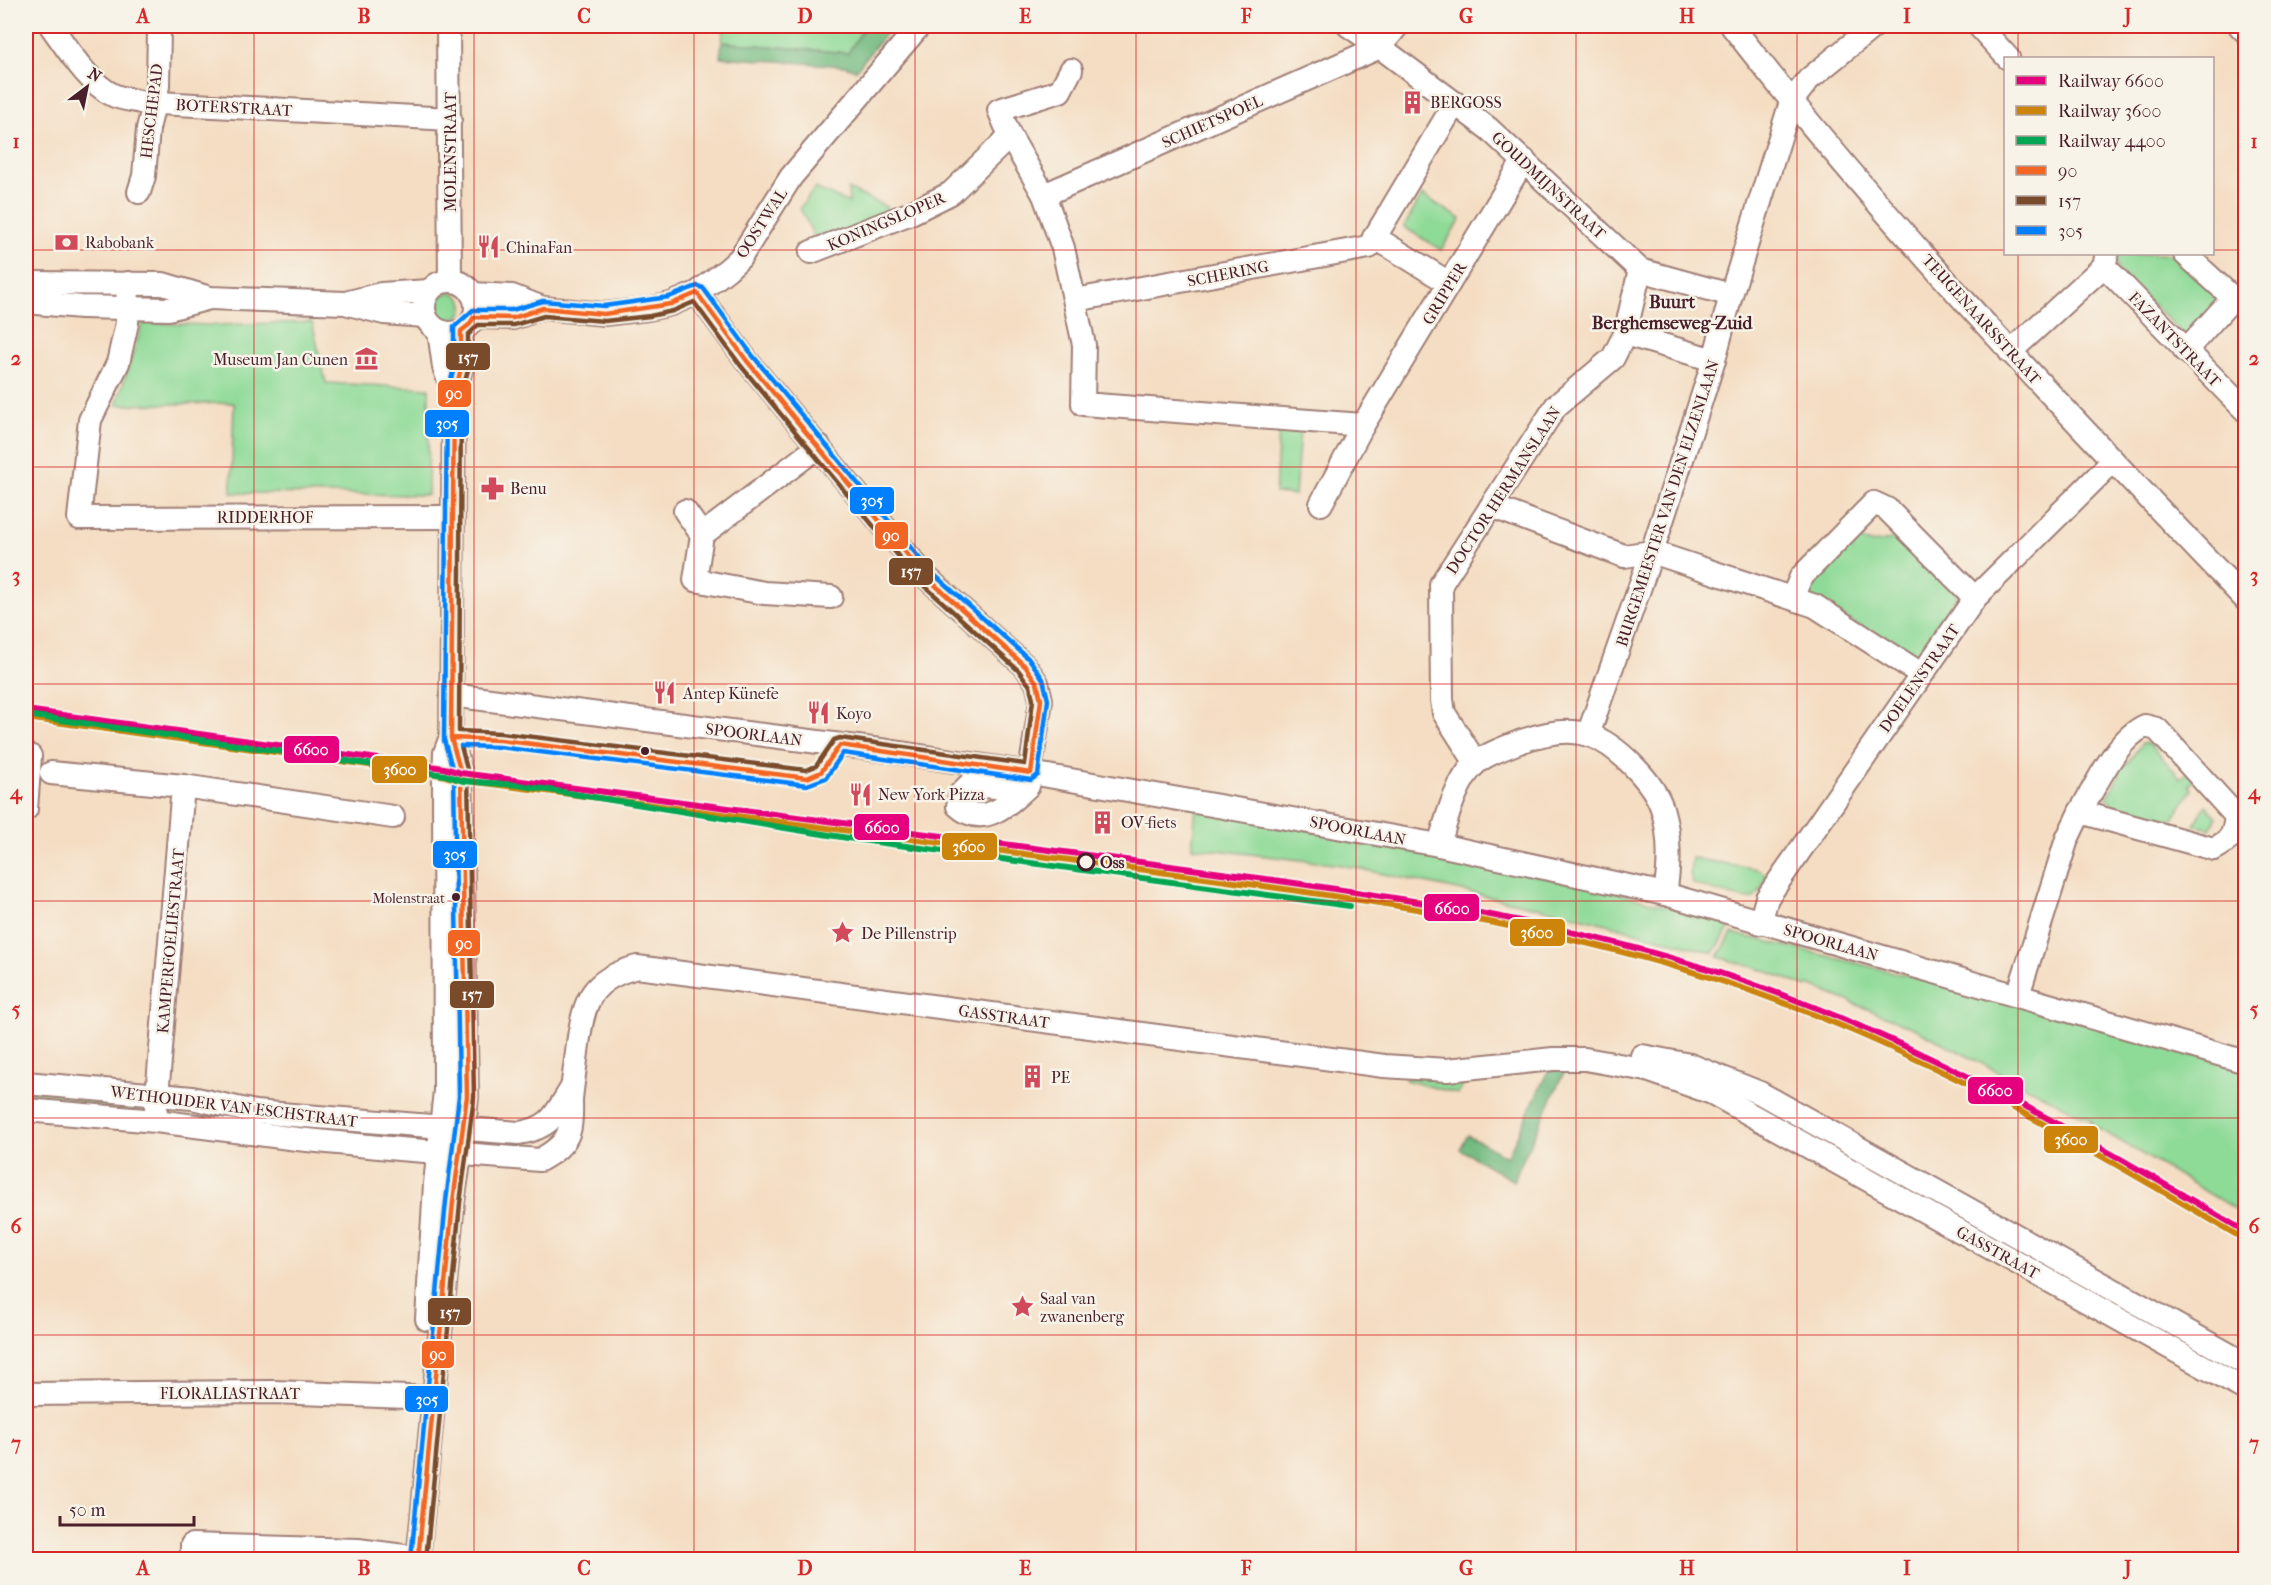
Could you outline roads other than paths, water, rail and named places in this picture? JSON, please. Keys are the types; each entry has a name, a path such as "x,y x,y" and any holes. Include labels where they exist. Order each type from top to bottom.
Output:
{"street":[{"name":"BOTERSTRAAT","path":"51,26 86,73 114,95 154,102 450,119"},
{"name":"MOLENSTRAAT","path":"448,26 450,279"},
{"name":"OOSTWAL","path":"472,294 512,296 543,308 604,314 671,304 697,293 740,258 791,177 919,26"},
{"name":"GOUDMIJNSTRAAT","path":"1349,26 1489,129 1640,270 1731,295"},
{"path":"1380,47 1397,26"},
{"name":"TEUGENAARSSTRAAT","path":"1732,26 1791,102 2010,352 2246,600"},
{"name":"BURGEMEESTER VAN DEN ELZENLAAN","path":"1588,735 1652,552 1714,360 1731,295 1791,102 1809,79 1874,26"},
{"path":"1979,26 2007,57"},
{"path":"2240,26 2246,32"},
{"name":"HESCHEPAD","path":"139,192 144,176 148,129 158,86 159,29"},
{"name":"SCHIETSPOEL","path":"1044,195 1380,47"},
{"path":"1071,70 1060,91 999,110 1010,136 1044,195 1063,248 1084,345 1083,404 1364,425"},
{"name":"SCHERING","path":"1075,300 1368,247 1455,103"},
{"name":"KONINGSLOPER","path":"811,252 911,213 951,194 1010,136"},
{"name":"GRIPPER","path":"1321,504 1364,425 1524,160"},
{"path":"1374,237 1449,283"},
{"path":"2185,351 2240,302 2186,255"},
{"name":"FAZANTSTRAAT","path":"2010,352 2105,260 2185,351 2246,411"},
{"name":"DOCTOR HERMANSLAAN","path":"1476,763 1444,713 1441,584 1556,406 1613,358 1625,333 1640,270"},
{"path":"192,1560 192,1545 235,1552 358,1550 411,1558 417,1470 428,1398 435,1184 464,1128 467,1096 461,773 451,738 451,517 454,395 461,369 468,324 476,309 472,294 463,284 450,279 439,283 429,291 424,299 454,395"},
{"path":"26,283 163,284 210,298 345,303 432,323 454,333 468,324"},
{"path":"128,283 128,308"},
{"path":"345,303 381,294 429,291"},
{"path":"697,293 741,353 925,576 1025,666 1037,682 1041,700 1029,779"},
{"path":"26,302 169,309 210,298"},
{"name":"RIDDERHOF","path":"128,308 118,363 90,420 79,518 451,517"},
{"name":"OOSTWAL","path":"468,324 513,318 543,308"},
{"path":"1625,333 1714,360"},
{"path":"819,446 702,535 695,580 764,593 831,597"},
{"name":"DOELENSTRAAT","path":"1760,923 1767,898 1975,598 2113,461"},
{"path":"1792,598 1801,577 1874,503 1887,509 1975,598"},
{"path":"1491,506 1624,556 1652,552 1815,606 1921,674"},
{"path":"685,511 702,535"},
{"name":"SPOORLAAN","path":"451,695 888,752 1029,779 1439,845 1665,894 2245,1060"},
{"path":"2018,995 2067,839 2080,812 2119,748 2134,730 2145,726 2157,729 2236,816 2234,832 2226,843 2214,849 2080,812"},
{"path":"1439,845 1449,808 1461,784 1476,763 1512,745 1546,733 1588,735 1625,759 1642,776 1662,807 1668,834 1670,861 1665,894"},
{"path":"450,1152 442,1127 445,1091 444,782 445,753 451,738"},
{"path":"26,809 28,755"},
{"path":"51,773 183,786 393,817"},
{"name":"KAMPERFOELIESTRAAT","path":"156,1121 183,786"},
{"name":"GASSTRAAT","path":"450,1152 540,1160 558,1149 569,1132 572,1087 582,1017 587,1000 603,981 621,971 637,967 1384,1066 1447,1070 1564,1059 1616,1063 1760,1093 2246,1364"},
{"name":"WETHOUDER VAN ESCHSTRAAT","path":"26,1083 192,1098 255,1112 442,1127"},
{"name":"GASSTRAAT","path":"1715,1084 1750,1114 2246,1390"},
{"name":"GASSTRAAT","path":"442,1127 519,1133 537,1130 551,1121 572,1087"},
{"path":"1750,1114 1760,1093"},
{"name":"WETHOUDER VAN ESCHSTRAAT","path":"26,1110 156,1121 297,1139 450,1152"},
{"name":"FLORALIASTRAAT","path":"26,1394 273,1392 428,1398"}],"rail line":[{"name":"6600","path":"26,710 444,768 461,773 890,828 1364,893 1577,933 1717,972 1855,1024 1923,1054 2054,1121 2246,1232"},
{"name":"4400","path":"27,715 445,775 463,781 518,785 854,839 1350,906"},
{"name":"3600","path":"26,718 442,775 460,780 1362,900 1575,940 1715,979 1785,1003 1853,1031 1986,1093 2242,1238"}],"place":[{"name":"BERGOSS","path":"1412,102"},
{"name":"Rabobank","path":"67,242"},
{"name":"ChinaFan","path":"488,247"},
{"name":"Museum Jan Cunen","path":"366,359"},
{"name":"Benu","path":"492,488"},
{"name":"Antep Künefe","path":"665,693"},
{"name":"Koyo","path":"818,713"},
{"name":"New York Pizza","path":"860,794"},
{"name":"OV-fiets","path":"1103,822"},
{"name":"Oss","path":"1086,862"},
{"name":"Molenstraat","path":"456,897"},
{"name":"De Pillenstrip","path":"843,933"},
{"name":"PE","path":"1033,1077"},
{"name":"Saal van zwanenberg","path":"1022,1307"}],"district":[{"name":"Buurt Berghemseweg-Zuid","path":"1672,312"}]}
